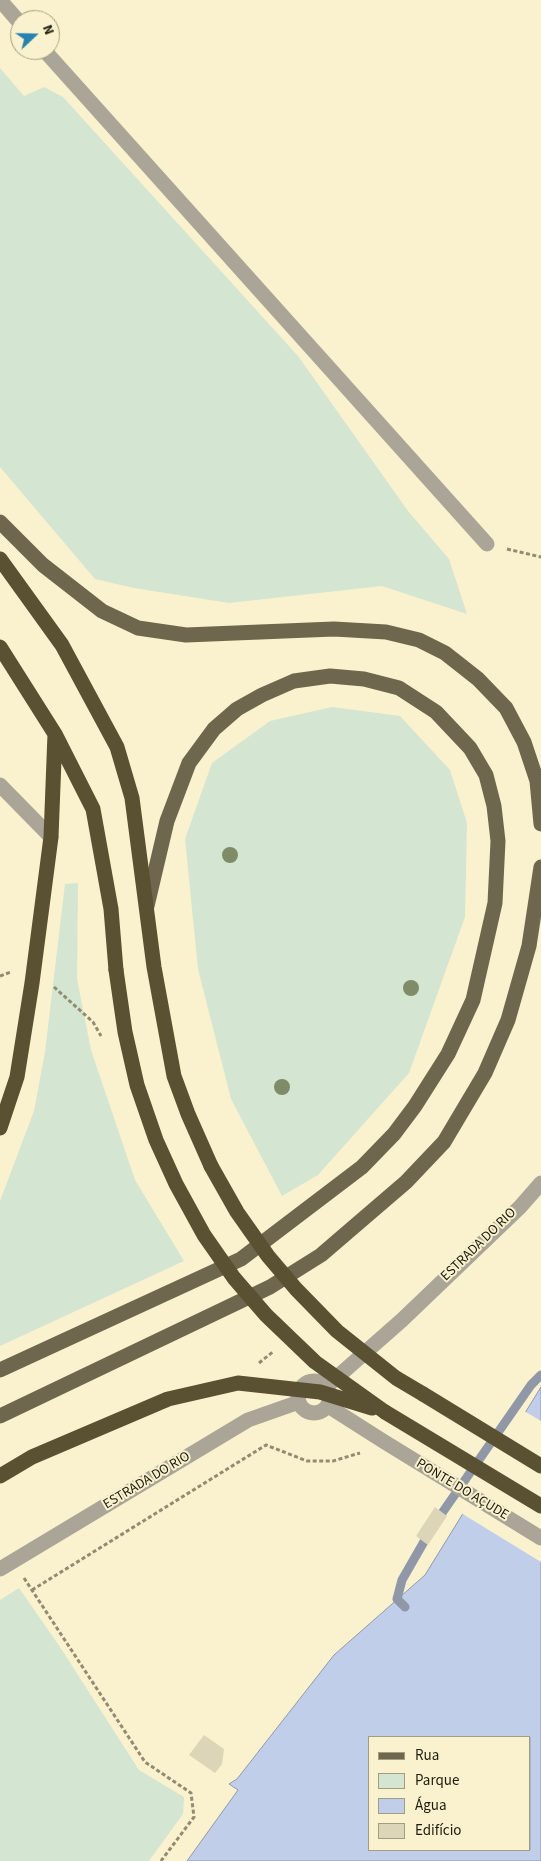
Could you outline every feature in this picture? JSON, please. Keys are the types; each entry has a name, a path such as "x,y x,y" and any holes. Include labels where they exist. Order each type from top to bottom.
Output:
{"highway":[{"path":"0,559 62,645 117,746 132,798 154,967 174,1076 188,1114 211,1166 237,1212 268,1256 296,1289 337,1331 396,1378 541,1466"},
{"path":"0,647 55,734 92,809 111,909 116,970 125,1032 137,1086 156,1140 176,1184 204,1235 234,1278 266,1315 315,1362 385,1412 541,1506"},
{"path":"0,1128 17,1077 32,983 52,837 55,734"},
{"path":"0,1476 32,1457 168,1399 238,1383 320,1392 385,1412"}],"main road":[{"path":"0,522 43,565 102,611 138,628 186,635 334,629 386,632 419,640 445,653 478,679 506,708 524,742 536,781 541,824"},
{"path":"0,1370 242,1259 362,1167 394,1134 415,1106 448,1054 473,1000 495,903 498,841 494,806 486,775 470,748 436,712 399,688 364,679 330,676 294,681 262,695 237,709 214,729 189,764 167,821 146,906"},
{"path":"0,1416 270,1287 321,1255 406,1182 444,1142 485,1073 508,1020 529,946 541,867"}],"street":[{"path":"0,0 10,12"},
{"path":"53,60 487,544"},
{"path":"0,785 52,837"},
{"name":"ESTRADA DO RIO","path":"327,1386 402,1320 520,1207 541,1183"},
{"path":"317,1380 327,1386 331,1396 328,1406 320,1412 310,1413 301,1407 299,1390 306,1382 317,1380"},
{"name":"ESTRADA DO RIO","path":"0,1569 248,1420 299,1402"},
{"name":"PONTE DO AÇUDE","path":"328,1406 541,1538"}],"path":[{"path":"487,544 541,557"},
{"path":"52,984 93,1022"},
{"path":"257,1365 279,1348"},
{"path":"161,1861 194,1817 191,1793 145,1762 32,1590 266,1445 307,1461 333,1461 365,1452"}],"green space":[{"path":"0,68 24,96 44,87 63,97 298,356 408,511 449,559 467,614 382,586 229,603 134,588 95,579 0,467"},
{"path":"332,707 400,716 450,770 467,823 465,917 409,1073 318,1175 282,1196 231,1099 198,969 185,839 212,763 270,721"},
{"path":"78,883 77,979 91,1050 135,1180 184,1261 0,1346 0,1201 34,1111 45,1052 65,884"},
{"path":"19,1588 60,1647 139,1770 184,1797 183,1814 149,1861 0,1861 0,1600"}],"water":[{"path":"541,1387 541,1523 534,1535 531,1551 541,1548 541,1861 187,1861 238,1790 229,1784 237,1779 334,1655 425,1575"}],"pier":[{"path":"524,1411 541,1421 541,1528 533,1549 541,1545 541,1562 461,1513"}],"building":[{"path":"435,1507 447,1516 428,1545 416,1536"},
{"path":"204,1735 224,1749 222,1764 215,1773 189,1755"}],"waterway":[{"path":"405,1607 397,1599 402,1580 433,1526 531,1385 541,1375"}]}
